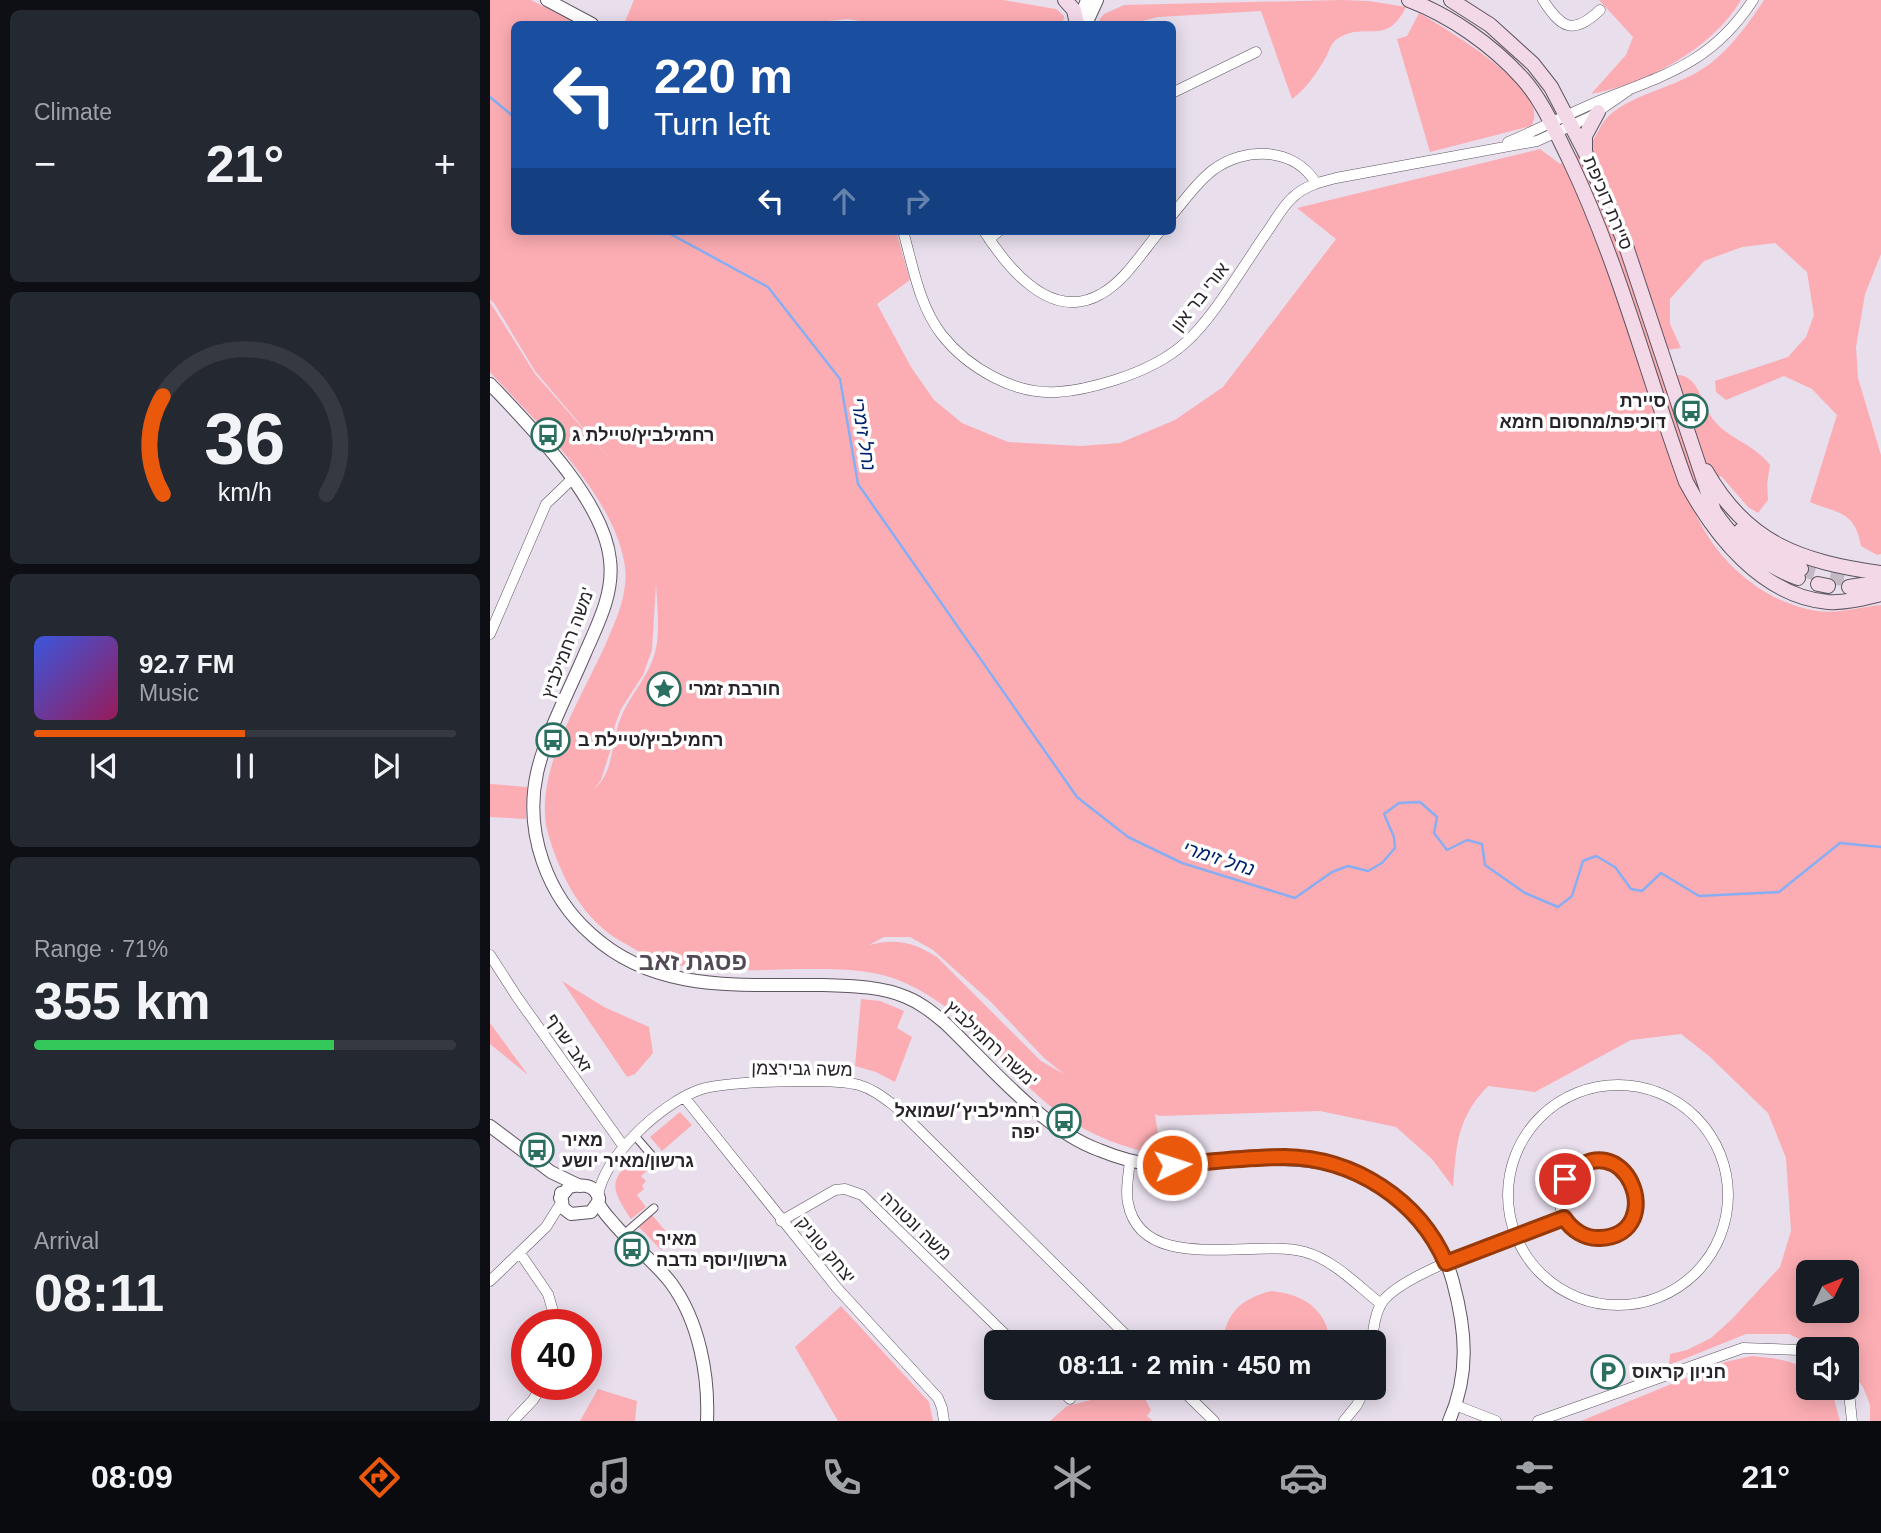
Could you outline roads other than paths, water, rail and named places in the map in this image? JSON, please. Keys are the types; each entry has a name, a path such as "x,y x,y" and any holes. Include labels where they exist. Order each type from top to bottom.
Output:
{"main road":[{"path":"1065,0 1074,10 1076,21"},
{"name":"סיירת דוכיפת","path":"1451,0 1490,25 1533,64 1552,87 1585,152 1625,243 1698,466 1719,504 1736,526 1761,547 1800,573"},
{"name":"סיירת דוכיפת","path":"1415,1 1450,20 1501,59 1529,88 1553,128 1591,206 1686,482 1707,518 1737,554 1785,590 1810,599 1831,602 1881,594"},
{"path":"1585,152 1585,136 1598,112"},
{"path":"1692,445 1733,512 1754,530 1804,557 1839,567 1881,573"},
{"path":"1849,583 1881,580"}],"street":[{"path":"547,0 586,21"},
{"path":"1078,21 1087,0"},
{"path":"1087,21 1097,0"},
{"path":"1543,0 1555,16 1565,24 1576,27 1583,25 1600,10"},
{"path":"1569,120 1629,90 1680,69 1708,51 1735,24 1753,0"},
{"path":"1176,91 1256,52"},
{"path":"1569,120 1598,112 1629,90"},
{"name":"אורי בר און","path":"904,235 924,304 943,336 974,365 994,377 1016,387 1056,393 1096,386 1130,375 1168,356 1186,342 1292,198 1316,183 1495,148 1569,120"},
{"path":"1176,210 1215,169 1244,155 1269,154 1293,161 1310,174 1316,183"},
{"path":"987,235 1018,275 1036,290 1052,297 1076,301 1091,299 1102,293 1128,270 1157,235"},
{"name":"משה רחמילביץ'","path":"490,384 544,442 586,500 603,531 610,561 610,577 600,619 541,758 535,787 534,818 541,857 549,878 568,910 590,934 618,956 647,970 674,978 710,983 858,986 903,996 930,1010 1041,1116 1065,1134 1090,1147 1130,1160 1172,1165 1286,1157 1340,1168 1372,1181 1400,1200 1430,1232 1455,1288 1465,1342 1463,1378 1449,1421"},
{"path":"490,634 546,504 571,480"},
{"name":"זאב שרף","path":"490,955 624,1147"},
{"name":"משה גבירצמן","path":"591,1192 624,1147 652,1119 699,1090 715,1086 808,1082 856,1084 870,1089 896,1107 1121,1330"},
{"path":"1614,1084 1640,1086 1663,1093 1687,1108 1702,1122 1716,1142 1726,1170 1729,1194 1726,1222 1709,1258 1699,1271 1685,1284 1660,1298 1634,1304 1607,1305 1569,1294 1536,1270 1516,1236 1510,1216 1508,1190 1512,1163 1522,1140 1539,1117 1562,1099 1589,1088 1614,1084"},
{"name":"יצחק טוניק","path":"684,1097 781,1221 844,1296 938,1398 944,1421"},
{"path":"490,1125 545,1167 591,1192 620,1230 670,1283 686,1310 700,1349 707,1421"},
{"path":"635,1136 655,1159"},
{"path":"1130,1160 1127,1187 1130,1211 1141,1231 1151,1239 1161,1244 1192,1249 1274,1248 1307,1253 1333,1266 1381,1304"},
{"path":"1608,1162 1624,1171 1632,1181 1636,1191 1636,1209 1627,1225 1610,1237 1588,1237 1577,1232 1564,1218 1560,1192 1565,1179 1584,1163 1608,1162"},
{"path":"545,1167 559,1184 561,1201 567,1212 581,1214 620,1230"},
{"path":"546,1227 569,1187 591,1192"},
{"name":"משה ונטורה","path":"781,1221 835,1190 845,1189 862,1195 1001,1330"},
{"path":"490,1281 546,1227 560,1218 595,1209 591,1192"},
{"path":"620,1230 654,1208"},
{"path":"1374,1330 1381,1304 1398,1286 1446,1263 1564,1218"},
{"path":"520,1253 548,1294 552,1309"},
{"path":"1538,1421 1743,1348 1796,1350"},
{"path":"513,1421 533,1400"},
{"path":"1192,1400 1214,1421"},
{"path":"1344,1421 1359,1400"},
{"path":"1850,1400 1852,1421"},
{"path":"1455,1405 1496,1421"}],"waterway":[{"name":"נחל זימרי","path":"490,97 511,114"},
{"name":"נחל זימרי","path":"672,235 768,287 840,379 858,484 1077,797 1128,837 1182,863 1295,898 1332,872 1348,866 1368,871 1382,863 1395,848 1394,837 1384,814 1399,803 1420,802 1437,817 1434,833 1447,850 1467,840 1482,844 1485,865 1525,893 1558,907 1572,896 1583,861 1596,856 1615,867 1631,889 1642,891 1661,873 1699,896 1779,892 1840,843 1881,847"}],"tunnel":[{"path":"1801,569 1820,575"},
{"path":"1830,577 1850,580"}],"place":[{"name":"סיירת דוכיפת/מחסום חזמא","path":"1691,411"},
{"name":"רחמילביץ/טיילת ג","path":"548,435"},
{"name":"חורבת זמרי","path":"664,689"},
{"name":"רחמילביץ/טיילת ב","path":"553,740"},
{"name":"רחמילביץ׳/שמואל יפה","path":"1064,1121"},
{"name":"מאיר גרשון/מאיר יושע","path":"537,1150"},
{"name":"מאיר גרשון/יוסף נדבה","path":"632,1249"},
{"name":"חניון קראוס","path":"1608,1372"}],"district":[{"name":"פסגת זאב","path":"693,962"}]}
